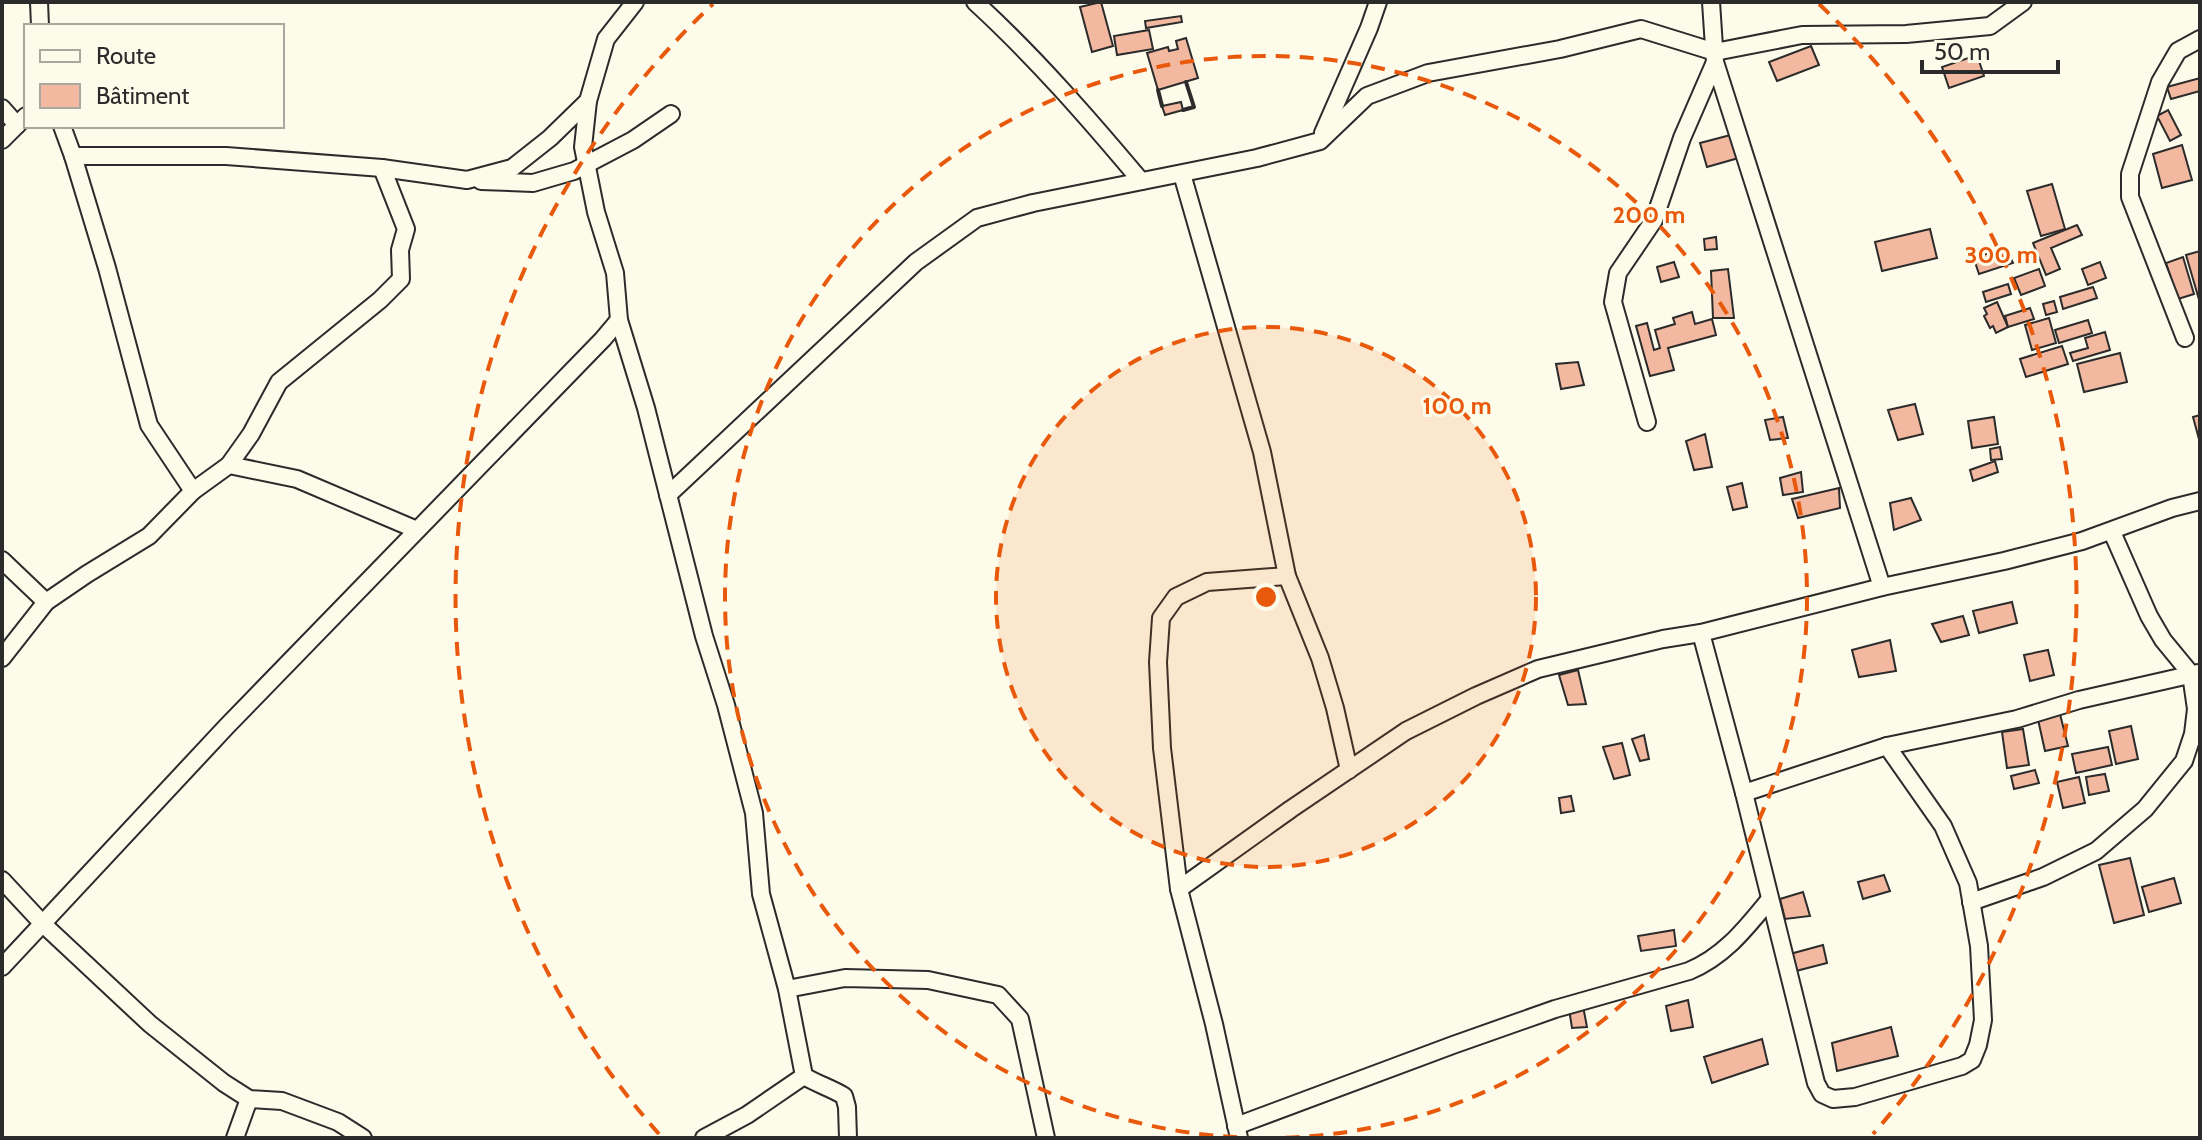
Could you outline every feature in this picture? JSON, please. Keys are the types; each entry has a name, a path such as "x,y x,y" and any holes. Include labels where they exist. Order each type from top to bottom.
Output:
{"street":[{"path":"39,2 40,24"},
{"path":"635,2 606,39 588,101 583,147 586,165 596,212 615,273 619,320 646,408 704,636 726,705 754,813 761,894 787,989 804,1076 844,1096 848,1138"},
{"path":"975,2 1044,72 1141,181"},
{"path":"1320,141 1378,2"},
{"path":"1711,2 1715,57 1882,587"},
{"path":"668,495 916,262 977,218 1033,203 1257,158 1320,141 1367,96 1428,73 1560,49 1641,29 1715,57 1802,35 1906,34 1990,26 2013,4"},
{"path":"2185,338 2130,197 2130,174 2160,82 2178,51 2200,39"},
{"path":"1647,422 1613,302 1618,273 1654,220 1682,138 1715,57"},
{"path":"467,180 512,168 550,138 588,101"},
{"path":"2,108 22,120 2,140"},
{"path":"73,156 226,156 382,168 467,180 533,183 586,165 633,140 671,114"},
{"path":"63,128 107,268 149,425 193,491"},
{"path":"2,658 46,602 149,536 193,491 229,465 251,434 279,382 380,300 401,279 400,250 406,229 382,168"},
{"path":"1182,174 1262,452 1287,576 1320,658 1349,770"},
{"path":"2,967 227,726 619,320"},
{"path":"229,465 297,479 417,530"},
{"path":"1179,889 1406,731 1538,669 2004,561 2112,532 2172,508 2200,501"},
{"path":"1971,902 2043,877 2096,851 2145,809 2184,761 2189,748 2196,709 2196,673 2163,640 2149,616 2112,532"},
{"path":"2,560 46,602"},
{"path":"1287,576 1207,582 1176,597 1161,618 1158,662 1162,748 1179,889 1214,1024 1237,1132 1541,1014 1706,964 1735,942 1770,899"},
{"path":"1701,633 1816,1083 1822,1094 1833,1099 1855,1097 1962,1066 1972,1060 1983,1020 1979,946 1968,883 1943,826 1887,746"},
{"path":"1744,793 1887,746 2017,719 2079,700 2196,673"},
{"path":"2,880 43,924 150,1024 224,1083 249,1099 282,1101 338,1122 363,1138"},
{"path":"787,989 845,978 914,979 998,995 1020,1019 1046,1138"},
{"path":"704,1138 747,1115 804,1076"},
{"path":"235,1138 249,1099"}],"building":[{"path":"1101,2 1113,46 1092,52 1080,7"},
{"path":"1181,16 1182,22 1146,28 1145,21"},
{"path":"1149,30 1153,49 1117,55 1114,36"},
{"path":"1186,38 1198,78 1158,90 1147,53 1168,47 1169,51 1178,49 1176,41"},
{"path":"1811,46 1819,65 1777,81 1769,62"},
{"path":"1977,55 1984,76 1949,88 1942,67"},
{"path":"2200,78 2200,91 2171,99 2167,87"},
{"path":"1181,102 1183,110 1165,115 1162,106"},
{"path":"2168,110 2181,135 2170,141 2157,116"},
{"path":"1742,132 1749,155 1707,167 1700,143"},
{"path":"2182,145 2192,180 2162,188 2153,154"},
{"path":"2052,184 2065,229 2041,236 2027,191"},
{"path":"2077,225 2082,235 2051,248 2060,269 2046,275 2033,243"},
{"path":"1930,229 1937,258 1882,271 1875,242"},
{"path":"1716,237 1717,249 1705,250 1704,239"},
{"path":"2005,246 2013,263 1979,274 1974,259"},
{"path":"2200,251 2200,303 2186,255"},
{"path":"2183,257 2194,294 2178,299 2166,263"},
{"path":"1674,262 1679,277 1661,282 1657,267"},
{"path":"2100,262 2106,278 2088,285 2082,269"},
{"path":"1728,269 1734,318 1713,318 1711,271"},
{"path":"2039,269 2045,286 2021,295 2014,278"},
{"path":"2008,284 2011,294 1986,302 1983,292"},
{"path":"2093,287 2097,298 2063,309 2060,297"},
{"path":"2054,301 2057,312 2046,315 2043,304"},
{"path":"1997,302 2008,327 1996,333 1984,316 1987,314 1984,308"},
{"path":"2030,308 2034,319 2008,327 2005,316"},
{"path":"1692,312 1695,324 1712,319 1716,335 1668,348 1674,370 1650,376 1636,326 1647,323 1654,350 1660,348 1655,330 1675,324 1673,318"},
{"path":"2049,318 2056,343 2032,350 2025,325"},
{"path":"2088,320 2092,333 2059,343 2055,330"},
{"path":"2105,332 2110,350 2073,361 2070,353 2088,348 2085,338"},
{"path":"2062,346 2068,364 2026,377 2020,359"},
{"path":"2120,353 2127,382 2084,392 2077,364"},
{"path":"1578,362 1584,385 1561,389 1556,364"},
{"path":"1915,404 1923,434 1898,440 1888,410"},
{"path":"2200,415 2200,443 2193,417"},
{"path":"1783,417 1788,438 1770,440 1765,420"},
{"path":"1994,417 1998,444 1972,448 1968,421"},
{"path":"1705,434 1712,467 1694,470 1686,441"},
{"path":"2000,447 2002,459 1991,460 1990,449"},
{"path":"1995,461 1998,472 1973,481 1970,470"},
{"path":"1801,472 1803,492 1783,495 1780,478"},
{"path":"1742,483 1747,507 1733,510 1727,487"},
{"path":"1839,488 1840,508 1798,518 1792,499"},
{"path":"1911,498 1921,520 1894,530 1890,503"},
{"path":"2012,602 2017,623 1979,633 1973,611"},
{"path":"1963,616 1969,635 1941,642 1932,624"},
{"path":"1890,640 1896,671 1859,677 1852,650"},
{"path":"2048,650 2054,675 2030,681 2024,655"},
{"path":"1578,670 1586,704 1568,705 1559,675"},
{"path":"2059,710 2068,746 2045,751 2037,715"},
{"path":"2131,726 2138,759 2116,764 2109,731"},
{"path":"2023,729 2029,765 2007,768 2002,732"},
{"path":"1644,735 1649,759 1640,761 1632,739"},
{"path":"1622,743 1630,775 1614,779 1603,747"},
{"path":"2108,747 2112,765 2076,773 2072,754"},
{"path":"2035,770 2039,783 2014,789 2011,776"},
{"path":"2105,774 2109,791 2089,795 2086,777"},
{"path":"2079,777 2085,803 2063,808 2057,782"},
{"path":"1571,796 1574,811 1561,813 1559,798"},
{"path":"2130,858 2144,915 2114,923 2099,865"},
{"path":"1884,875 1890,891 1863,899 1858,882"},
{"path":"2174,878 2181,903 2149,912 2142,887"},
{"path":"1803,892 1810,916 1785,919 1780,899"},
{"path":"1674,930 1676,946 1641,951 1638,936"},
{"path":"1823,945 1827,963 1796,971 1790,954"},
{"path":"1688,1000 1693,1027 1671,1031 1666,1006"},
{"path":"1583,1006 1587,1027 1572,1028 1569,1009"},
{"path":"1891,1027 1898,1056 1837,1071 1832,1043"},
{"path":"1762,1039 1768,1064 1712,1083 1704,1057"}],"wall":[{"path":"1183,110 1194,107 1186,82"},
{"path":"1158,90 1162,106"}]}
